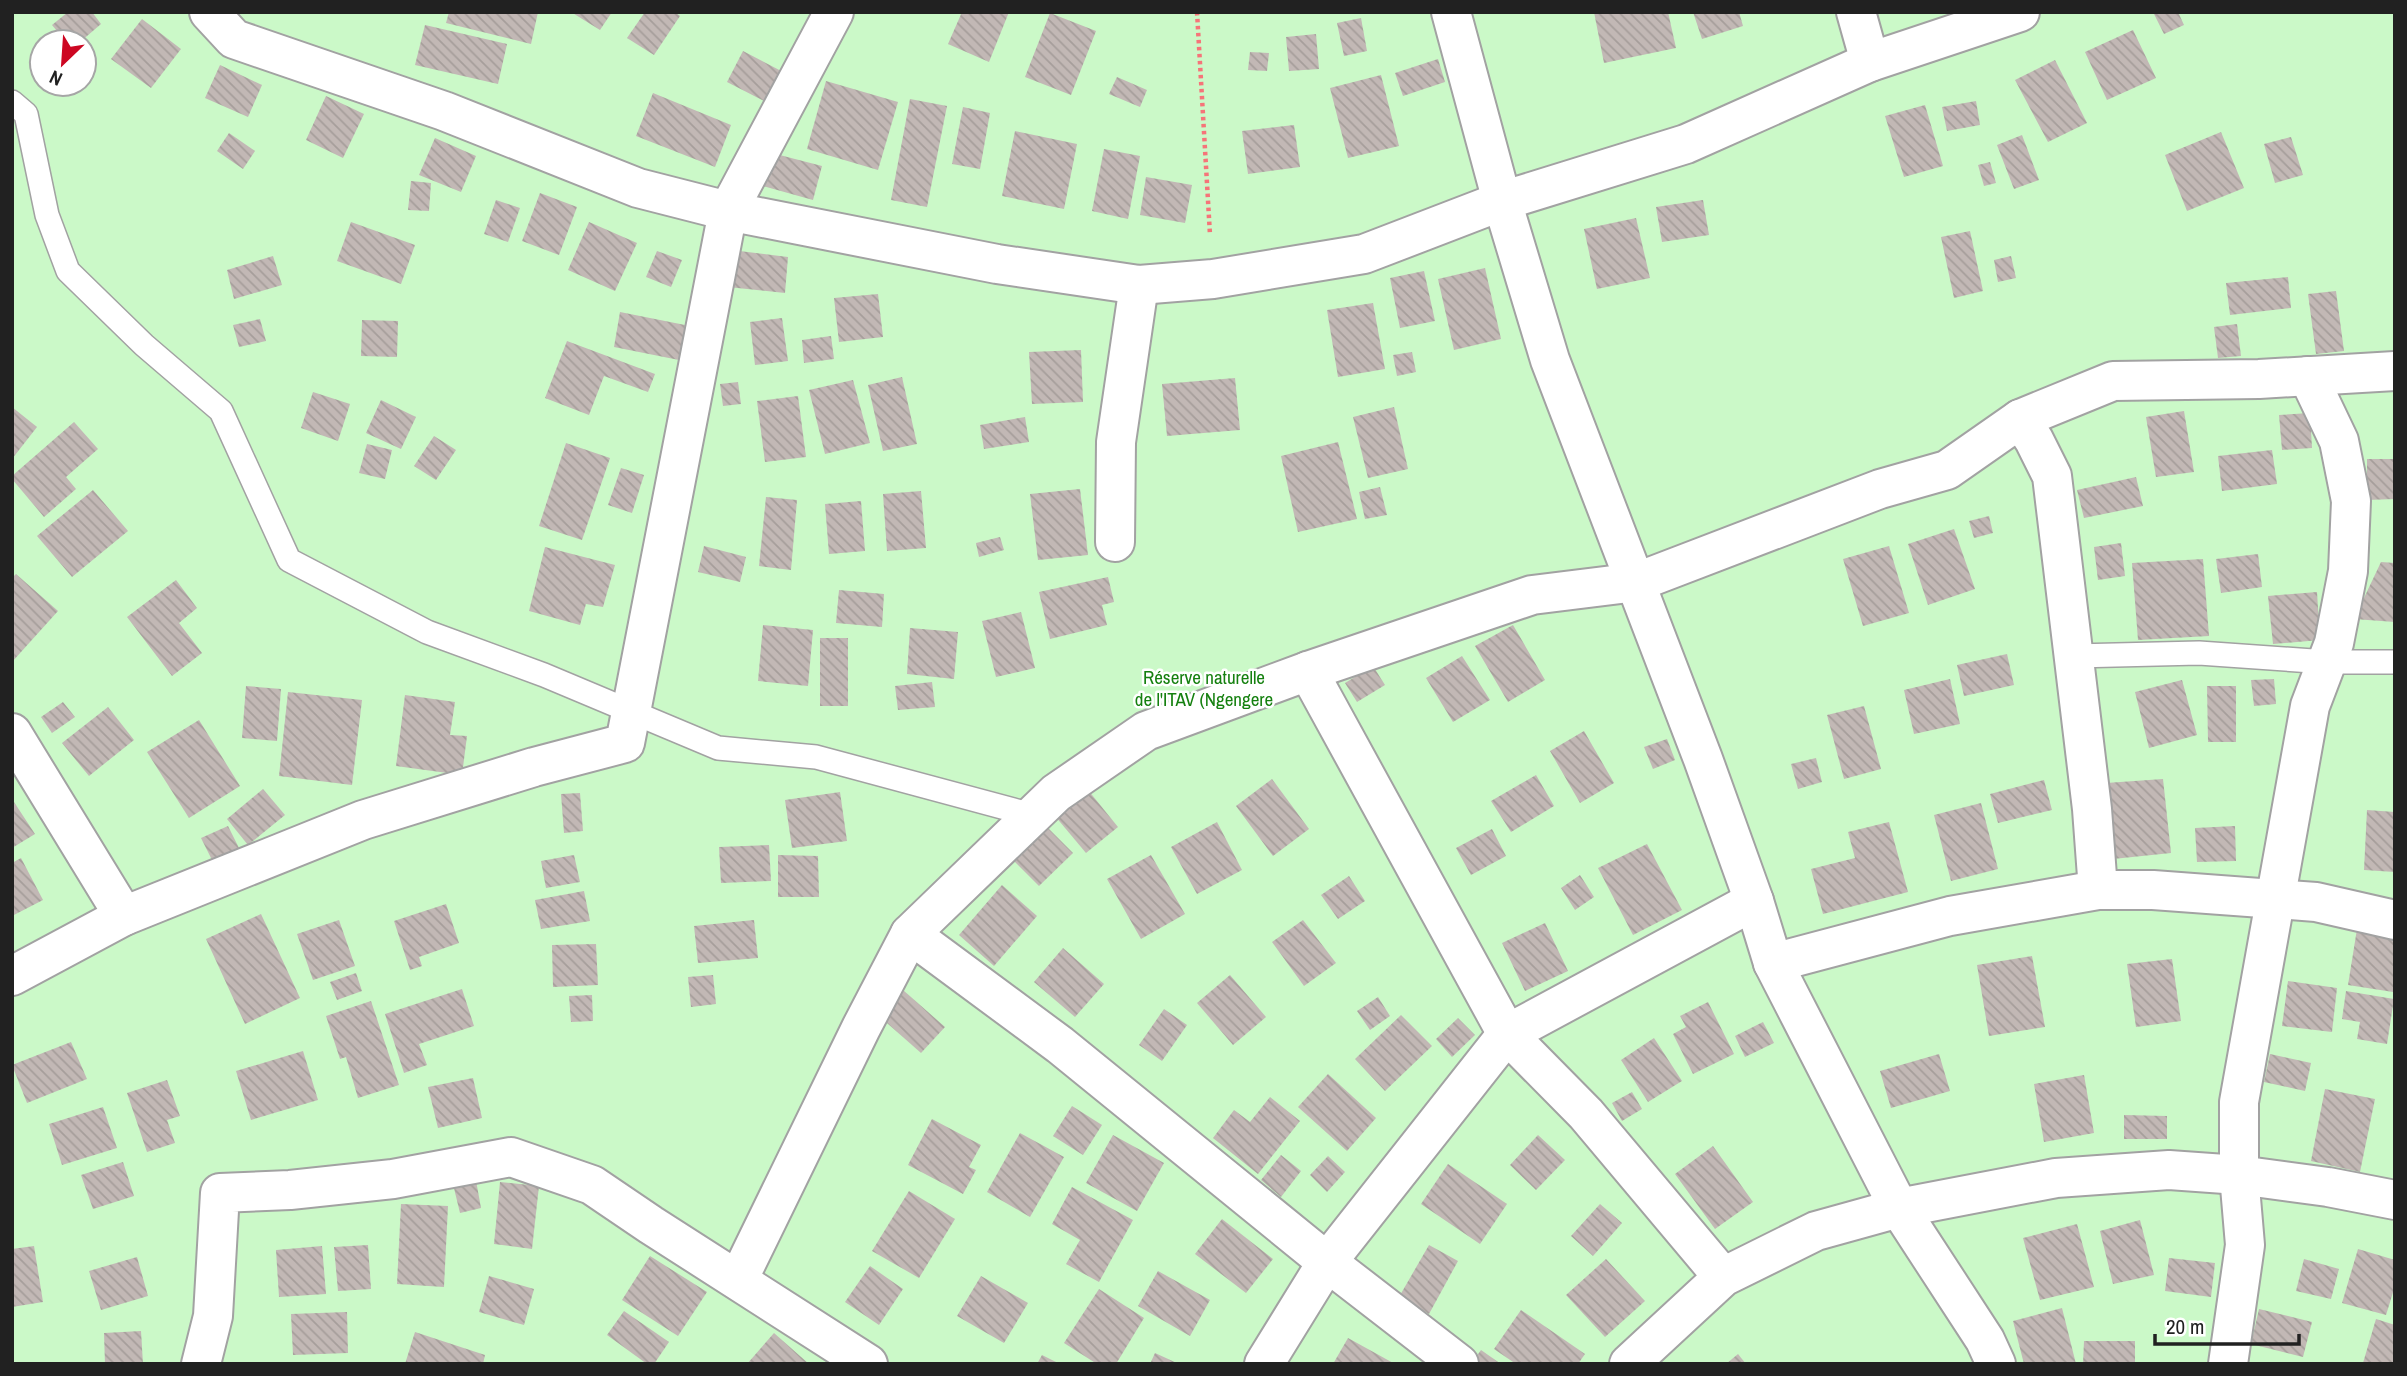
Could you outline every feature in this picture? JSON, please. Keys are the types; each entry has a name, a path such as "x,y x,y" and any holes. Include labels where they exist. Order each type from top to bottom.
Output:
{"street":[{"path":"209,12 234,39 444,111 638,188 728,211 998,264 1139,285 1213,279 1364,254 1502,201 1686,144 1870,62 2020,12"},
{"path":"12,976 124,916 363,820 534,767 625,743 728,211 834,12"},
{"path":"1451,12 1502,201 1550,360 1637,582 1754,901 1773,964 1899,1208 1985,1339 1996,1364"},
{"path":"1856,12 1870,62"},
{"path":"1115,542 1116,442 1139,285"},
{"path":"738,1280 910,934 1056,793 1146,731 1308,670 1532,595 1637,582 1880,489 1947,470 2020,419 2113,381 2259,379 2395,371"},
{"path":"2228,1364 2245,1245 2239,1175 2239,1102 2310,706 2334,643 2348,570 2351,502 2339,441 2308,376"},
{"path":"2020,419 2035,440 2052,476 2092,809 2098,890"},
{"path":"1308,670 1507,1034 1586,1114 1723,1277"},
{"path":"12,733 124,916"},
{"path":"1773,964 1950,916 2098,890 2153,890 2316,902 2395,920"},
{"path":"1264,1364 1327,1262 1507,1034 1754,901"},
{"path":"910,934 1060,1045 1327,1262 1459,1364"},
{"path":"201,1364 213,1316 220,1194 290,1190 393,1178 511,1157 592,1185 868,1364"},
{"path":"1629,1364 1723,1277 1816,1231 1899,1208 2056,1178 2169,1170 2239,1175 2328,1187 2395,1200"}],"lane":[{"path":"12,102 26,114 47,215 68,271 144,345 221,411 289,561 427,632 544,676 718,748 816,757 1032,815"},
{"path":"2074,656 2199,653 2327,662 2395,662"}],"path":[{"path":"1197,12 1213,279"}],"green space":[{"name":"Réserve naturelle de l'ITAV (Ngengere","path":"12,12 2395,12 2395,1364 12,1364"}],"building":[{"path":"68,12 92,12 101,24 96,28 54,28 52,25"},
{"path":"449,12 538,12 531,44 446,23"},
{"path":"571,12 612,12 600,30"},
{"path":"645,12 675,12 680,16 654,55 627,38"},
{"path":"962,12 1009,12 989,62 948,44"},
{"path":"1594,12 1668,12 1676,48 1604,63"},
{"path":"1693,12 1739,12 1743,26 1702,39"},
{"path":"2153,12 2178,12 2184,25 2164,34"},
{"path":"1050,13 1096,31 1071,95 1025,77"},
{"path":"1361,18 1367,51 1344,56 1337,23"},
{"path":"142,19 181,49 151,88 111,59"},
{"path":"425,25 507,44 498,84 415,65"},
{"path":"2133,30 2156,78 2107,100 2085,52"},
{"path":"1316,34 1319,69 1289,71 1286,37"},
{"path":"743,51 785,73 768,103 727,82"},
{"path":"1250,52 1269,53 1267,71 1248,70"},
{"path":"1438,59 1445,82 1403,96 1395,73"},
{"path":"2055,60 2087,123 2048,142 2015,80"},
{"path":"220,65 262,85 248,117 205,98"},
{"path":"1381,75 1399,146 1348,158 1330,88"},
{"path":"1117,77 1147,90 1140,107 1109,94"},
{"path":"826,81 898,102 878,170 807,149"},
{"path":"653,93 731,125 715,167 636,136"},
{"path":"326,96 364,114 343,158 306,140"},
{"path":"910,99 947,106 927,207 891,200"},
{"path":"1976,101 1980,125 1947,131 1942,107"},
{"path":"1925,105 1943,166 1904,177 1885,116"},
{"path":"963,107 990,113 980,169 952,164"},
{"path":"1294,125 1300,167 1248,174 1242,131"},
{"path":"1015,131 1077,144 1064,209 1002,196"},
{"path":"2221,132 2244,188 2187,211 2165,155"},
{"path":"229,133 255,151 243,169 217,151"},
{"path":"2022,135 2039,180 2014,189 1997,145"},
{"path":"2291,137 2303,175 2275,183 2264,144"},
{"path":"435,138 476,156 461,192 419,175"},
{"path":"1104,149 1140,156 1128,219 1092,211"},
{"path":"768,152 822,166 813,200 759,185"},
{"path":"1990,162 1996,183 1984,186 1978,165"},
{"path":"1146,177 1192,185 1185,223 1140,215"},
{"path":"411,181 431,183 429,211 408,210"},
{"path":"540,193 577,207 559,255 522,241"},
{"path":"496,200 520,208 508,242 484,234"},
{"path":"1703,200 1709,235 1662,242 1656,207"},
{"path":"1636,218 1650,278 1597,289 1584,229"},
{"path":"351,222 415,245 401,284 337,261"},
{"path":"589,222 637,243 615,291 568,270"},
{"path":"1970,231 1983,291 1954,298 1941,237"},
{"path":"731,250 788,257 785,293 728,287"},
{"path":"657,251 682,260 671,287 646,277"},
{"path":"273,256 282,285 234,299 227,270"},
{"path":"2011,256 2016,278 1998,282 1994,260"},
{"path":"1485,268 1501,339 1454,350 1438,279"},
{"path":"1424,271 1435,321 1400,328 1390,278"},
{"path":"2288,277 2291,308 2230,315 2226,283"},
{"path":"2336,291 2344,351 2316,354 2308,294"},
{"path":"878,294 883,337 839,342 834,298"},
{"path":"1373,303 1385,369 1338,377 1327,310"},
{"path":"620,312 685,325 679,360 614,347"},
{"path":"782,318 788,361 755,365 750,322"},
{"path":"260,319 266,341 239,347 233,325"},
{"path":"362,320 398,321 397,357 361,356"},
{"path":"2237,324 2241,356 2218,358 2214,327"},
{"path":"831,336 834,359 804,363 802,340"},
{"path":"567,341 655,374 648,392 604,376 589,415 545,398"},
{"path":"1081,350 1083,402 1032,404 1029,352"},
{"path":"1412,352 1416,372 1397,376 1393,355"},
{"path":"902,377 917,444 883,451 868,385"},
{"path":"1235,378 1240,430 1167,436 1162,384"},
{"path":"853,380 870,443 825,454 809,390"},
{"path":"738,382 741,404 723,406 720,384"},
{"path":"313,392 350,404 338,441 301,428"},
{"path":"798,396 806,457 765,462 757,401"},
{"path":"381,400 416,417 401,449 366,433"},
{"path":"12,407 37,427 12,459"},
{"path":"1394,407 1408,469 1368,478 1353,417"},
{"path":"2184,411 2194,472 2156,477 2146,417"},
{"path":"2310,413 2312,448 2282,450 2279,415"},
{"path":"1025,417 1029,442 984,449 980,425"},
{"path":"74,422 98,449 66,477 76,489 44,517 12,476"},
{"path":"434,436 456,450 436,480 414,466"},
{"path":"1338,442 1357,519 1298,532 1281,456"},
{"path":"566,443 610,458 582,540 539,526"},
{"path":"367,444 392,450 385,479 359,473"},
{"path":"2272,450 2277,484 2222,491 2218,456"},
{"path":"2367,459 2395,459 2395,499 2367,500"},
{"path":"621,468 644,475 632,513 608,505"},
{"path":"2136,477 2143,506 2084,518 2077,490"},
{"path":"1380,487 1387,515 1365,519 1359,492"},
{"path":"1080,489 1088,555 1038,560 1030,494"},
{"path":"93,490 128,531 72,577 37,536"},
{"path":"921,491 926,548 887,551 883,494"},
{"path":"766,497 797,500 791,570 759,566"},
{"path":"861,501 865,551 829,554 825,504"},
{"path":"1989,516 1993,533 1974,538 1969,521"},
{"path":"1954,529 1975,589 1928,605 1908,544"},
{"path":"1000,537 1004,550 979,557 976,543"},
{"path":"2121,543 2125,576 2098,580 2094,547"},
{"path":"704,546 746,557 740,582 698,572"},
{"path":"1889,546 1909,613 1863,626 1843,559"},
{"path":"545,547 615,565 603,607 586,604 580,625 529,611"},
{"path":"2258,554 2262,587 2221,593 2216,559"},
{"path":"2203,559 2209,636 2138,640 2132,563"},
{"path":"2381,562 2395,563 2395,622 2354,619"},
{"path":"16,574 58,611 12,662 12,578"},
{"path":"1108,577 1114,602 1102,605 1107,625 1050,639 1039,592"},
{"path":"176,580 197,608 179,623 202,653 172,676 127,617"},
{"path":"839,590 884,594 882,627 836,623"},
{"path":"2317,592 2320,640 2273,644 2268,596"},
{"path":"1021,612 1035,668 996,677 982,621"},
{"path":"763,625 813,630 808,686 758,681"},
{"path":"1513,625 1545,680 1508,702 1475,646"},
{"path":"910,628 958,632 954,679 907,674"},
{"path":"820,638 848,638 848,706 820,706"},
{"path":"2007,654 2014,685 1964,696 1957,665"},
{"path":"1462,656 1490,700 1453,722 1426,678"},
{"path":"1373,666 1385,685 1357,702 1345,683"},
{"path":"1950,679 1960,724 1914,734 1904,690"},
{"path":"2274,679 2276,704 2254,706 2251,680"},
{"path":"2182,680 2197,735 2149,748 2135,692"},
{"path":"932,682 935,707 898,710 895,686"},
{"path":"246,686 281,689 277,741 242,738"},
{"path":"2207,686 2236,686 2236,742 2208,742"},
{"path":"288,692 362,700 352,785 279,776"},
{"path":"405,695 455,702 450,735 467,736 462,775 396,766"},
{"path":"63,702 75,717 52,733 41,717"},
{"path":"1864,706 1881,769 1844,779 1827,715"},
{"path":"108,707 134,740 89,776 62,743"},
{"path":"199,720 240,786 189,818 147,752"},
{"path":"1584,731 1614,783 1580,803 1550,751"},
{"path":"1667,739 1675,760 1653,769 1644,747"},
{"path":"1816,758 1822,782 1798,789 1791,764"},
{"path":"1536,775 1554,806 1511,832 1491,801"},
{"path":"1272,779 1309,829 1273,856 1236,806"},
{"path":"2163,779 2171,853 2113,859 2106,783"},
{"path":"2044,780 2052,810 1998,823 1990,794"},
{"path":"263,789 285,815 248,845 227,819"},
{"path":"1088,790 1118,827 1086,853 1055,816"},
{"path":"840,792 847,841 792,848 785,800"},
{"path":"580,793 583,831 564,833 561,794"},
{"path":"12,799 35,834 12,848"},
{"path":"1981,803 1998,869 1951,881 1934,815"},
{"path":"2367,810 2395,812 2395,872 2364,870"},
{"path":"1217,822 1242,870 1197,894 1171,847"},
{"path":"1889,822 1908,892 1823,914 1811,869 1855,858 1848,832"},
{"path":"228,826 242,854 215,866 201,838"},
{"path":"2235,826 2236,861 2197,862 2195,828"},
{"path":"1047,827 1073,853 1039,886 1014,861"},
{"path":"1492,829 1506,856 1471,875 1456,848"},
{"path":"1647,844 1682,910 1633,935 1598,868"},
{"path":"769,845 771,881 721,883 719,847"},
{"path":"574,855 580,882 546,888 541,861"},
{"path":"778,855 818,856 819,897 778,897"},
{"path":"1151,855 1185,914 1141,939 1107,879"},
{"path":"21,858 43,900 12,916 12,863"},
{"path":"1580,875 1594,897 1575,910 1561,888"},
{"path":"1349,876 1365,901 1338,919 1321,895"},
{"path":"1002,885 1037,916 994,966 959,935"},
{"path":"584,891 590,921 541,929 535,900"},
{"path":"446,904 459,943 419,957 422,966 410,970 394,921"},
{"path":"261,914 300,998 245,1024 206,939"},
{"path":"339,920 355,966 313,980 297,934"},
{"path":"754,920 758,958 698,963 694,926"},
{"path":"1303,920 1336,963 1304,986 1272,942"},
{"path":"1545,923 1568,971 1525,991 1502,943"},
{"path":"2357,929 2395,935 2393,992 2348,985"},
{"path":"596,944 598,985 553,987 552,945"},
{"path":"1063,948 1104,984 1075,1017 1034,982"},
{"path":"2032,956 2045,1027 1989,1036 1977,965"},
{"path":"2172,959 2181,1021 2136,1027 2127,964"},
{"path":"356,973 362,991 337,1000 330,982"},
{"path":"713,975 716,1004 691,1007 688,977"},
{"path":"1230,975 1266,1017 1233,1045 1197,1003"},
{"path":"2288,981 2337,988 2332,1032 2282,1026"},
{"path":"462,989 474,1026 419,1044 427,1065 404,1073 385,1014"},
{"path":"903,990 945,1027 921,1053 879,1016"},
{"path":"2346,991 2394,999 2387,1044 2357,1039 2360,1022 2342,1019"},
{"path":"592,995 593,1021 571,1022 569,996"},
{"path":"1378,997 1390,1016 1370,1030 1357,1011"},
{"path":"371,1001 399,1085 358,1098 346,1057 340,1059 326,1016"},
{"path":"1708,1002 1734,1054 1693,1074 1673,1034 1686,1027 1680,1016"},
{"path":"1164,1009 1187,1025 1162,1061 1139,1045"},
{"path":"1401,1015 1432,1046 1385,1091 1355,1059"},
{"path":"1458,1018 1475,1035 1452,1057 1436,1039"},
{"path":"1763,1022 1774,1043 1745,1057 1735,1036"},
{"path":"1654,1038 1682,1081 1648,1102 1621,1060"},
{"path":"71,1042 87,1079 27,1103 12,1065"},
{"path":"303,1051 318,1100 251,1120 236,1071"},
{"path":"1939,1054 1950,1091 1891,1108 1880,1071"},
{"path":"2270,1054 2311,1063 2305,1091 2264,1082"},
{"path":"1328,1074 1376,1118 1347,1151 1298,1107"},
{"path":"2084,1075 2094,1133 2044,1142 2034,1084"},
{"path":"473,1078 482,1118 438,1128 428,1087"},
{"path":"167,1080 180,1116 167,1120 175,1143 147,1152 127,1093"},
{"path":"2325,1089 2375,1099 2360,1172 2311,1161"},
{"path":"1632,1092 1642,1109 1622,1121 1612,1103"},
{"path":"1270,1097 1300,1121 1258,1174 1213,1138 1234,1110 1250,1122"},
{"path":"1072,1106 1102,1125 1083,1155 1053,1136"},
{"path":"103,1107 117,1148 62,1165 49,1124"},
{"path":"2124,1115 2167,1116 2167,1139 2124,1139"},
{"path":"932,1119 981,1145 969,1167 976,1170 963,1194 908,1165"},
{"path":"1020,1133 1064,1157 1030,1217 987,1192"},
{"path":"1113,1135 1164,1163 1137,1211 1086,1183"},
{"path":"1538,1135 1565,1160 1536,1190 1510,1165"},
{"path":"1713,1146 1753,1202 1715,1229 1675,1174"},
{"path":"1281,1155 1301,1171 1281,1197 1261,1180"},
{"path":"1328,1156 1345,1172 1327,1192 1310,1175"},
{"path":"123,1162 134,1196 93,1209 81,1175"},
{"path":"1448,1164 1507,1204 1480,1244 1421,1204"},
{"path":"475,1175 481,1208 460,1213 452,1180"},
{"path":"500,1182 539,1186 532,1249 494,1244"},
{"path":"1072,1187 1133,1220 1099,1282 1066,1264 1080,1240 1052,1224"},
{"path":"909,1191 955,1219 919,1278 872,1251"},
{"path":"401,1204 448,1206 444,1287 397,1284"},
{"path":"1600,1204 1622,1223 1593,1256 1571,1236"},
{"path":"1222,1219 1273,1259 1246,1293 1195,1254"},
{"path":"2140,1220 2154,1275 2113,1284 2100,1231"},
{"path":"2077,1224 2094,1287 2040,1300 2023,1238"},
{"path":"368,1245 371,1289 338,1291 334,1247"},
{"path":"1429,1245 1458,1261 1429,1314 1399,1297"},
{"path":"34,1246 43,1302 12,1307 12,1249"},
{"path":"322,1246 326,1294 279,1297 276,1250"},
{"path":"2358,1249 2395,1260 2395,1286 2386,1315 2342,1303"},
{"path":"650,1256 707,1292 678,1336 622,1300"},
{"path":"137,1257 148,1296 101,1310 89,1271"},
{"path":"2169,1258 2215,1263 2211,1297 2165,1291"},
{"path":"1606,1259 1645,1301 1605,1337 1566,1295"},
{"path":"2304,1259 2339,1269 2331,1299 2296,1291"},
{"path":"870,1266 903,1289 879,1325 845,1302"},
{"path":"1158,1271 1210,1300 1190,1336 1138,1306"},
{"path":"489,1276 534,1289 524,1325 479,1312"},
{"path":"981,1276 1028,1303 1004,1343 957,1316"},
{"path":"1099,1289 1144,1318 1116,1364 1097,1364 1064,1343"},
{"path":"2062,1308 2076,1364 2024,1364 2013,1321"},
{"path":"2259,1309 2312,1322 2303,1357 2251,1344"},
{"path":"1521,1310 1585,1354 1578,1364 1516,1364 1494,1349"},
{"path":"624,1311 669,1342 654,1364 647,1364 607,1335"},
{"path":"347,1312 348,1353 293,1355 291,1314"},
{"path":"2376,1319 2395,1325 2395,1364 2363,1363"},
{"path":"141,1331 143,1364 105,1364 104,1333"},
{"path":"415,1332 485,1355 483,1364 405,1364"},
{"path":"774,1333 809,1364 747,1364"},
{"path":"1348,1338 1395,1364 1333,1364"},
{"path":"2084,1341 2135,1341 2135,1364 2083,1364"},
{"path":"1481,1350 1501,1364 1471,1364"},
{"path":"1155,1353 1179,1364 1150,1364"},
{"path":"1738,1354 1746,1364 1726,1364"},
{"path":"1042,1355 1060,1364 1037,1364"}]}
